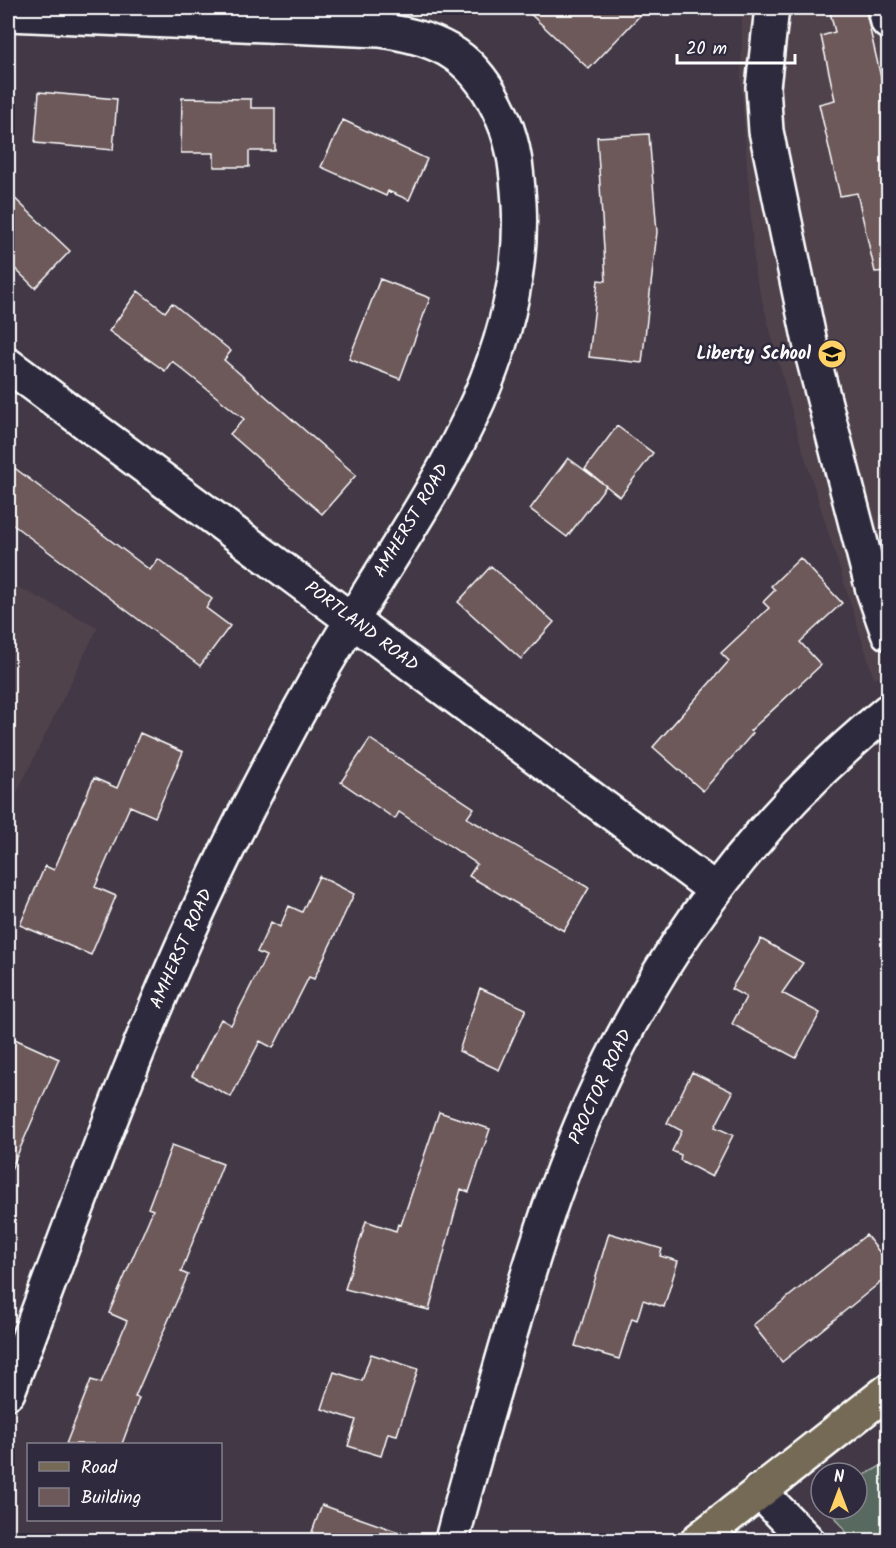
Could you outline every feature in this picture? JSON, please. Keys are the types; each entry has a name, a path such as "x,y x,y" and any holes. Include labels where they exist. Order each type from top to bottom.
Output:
{"main road":[{"path":"698,1540 888,1391"}],"street":[{"path":"772,8 763,87 766,131 813,357 873,590 888,633"},
{"path":"885,8 888,22"},
{"name":"AMHERST ROAD","path":"8,14 406,33 430,39 467,63 483,81 496,104 514,155 519,218 518,253 503,328 483,388 466,426 427,497 314,684 246,813 192,923 138,1053 8,1392"},
{"name":"PORTLAND ROAD","path":"8,365 714,889"},
{"name":"PROCTOR ROAD","path":"452,1540 522,1292 574,1142 611,1060 686,928 714,889 790,800 888,711"},
{"path":"759,1491 807,1540"}],"shaded area":[{"name":"Liberty School","path":"742,8 888,8 888,671 874,679 798,435 755,274 741,84"},
{"path":"8,582 98,627 8,811"}],"green space":[{"path":"888,1462 888,1540 851,1540 838,1521 869,1521 869,1472"}],"building":[{"path":"524,8 647,8 589,69"},
{"path":"829,8 865,8 888,108 888,271 875,272 857,193 840,196 819,104 835,100 821,36 835,32"},
{"path":"39,92 117,99 113,150 35,143"},
{"path":"182,98 251,99 251,108 275,108 275,151 249,151 249,167 214,167 214,153 181,153"},
{"path":"343,120 427,159 409,200 388,191 386,196 321,167"},
{"path":"649,134 657,232 642,363 589,357 598,280 606,281 597,137"},
{"path":"8,192 70,251 35,288 8,262"},
{"path":"380,279 430,298 400,379 349,359"},
{"path":"138,291 165,312 172,303 231,351 224,360 356,475 322,514 230,434 244,419 172,361 165,371 109,331"},
{"path":"617,426 653,453 620,497 585,469"},
{"path":"568,458 606,486 567,537 530,509"},
{"path":"8,463 150,570 158,559 212,599 206,608 230,626 200,666 8,521"},
{"path":"800,558 842,603 800,642 821,665 750,731 753,733 703,791 653,747 729,661 721,653 769,608 763,602 775,590 771,586"},
{"path":"491,566 554,622 521,659 458,602"},
{"path":"140,733 183,752 155,817 130,806 95,887 116,896 91,955 20,925 45,866 54,870 94,778 117,788"},
{"path":"370,739 474,808 467,818 589,888 564,931 469,876 477,864 399,812 395,819 341,782"},
{"path":"319,876 354,894 314,979 309,977 273,1048 260,1041 231,1097 192,1076 221,1019 231,1025 266,956 257,952 271,922 280,927 289,906 302,912"},
{"path":"761,939 803,963 782,993 820,1013 796,1058 732,1024 746,997 731,989"},
{"path":"480,988 526,1009 499,1070 459,1051"},
{"path":"8,1036 59,1059 9,1174 8,1173"},
{"path":"692,1072 733,1092 715,1127 733,1135 712,1177 680,1160 681,1155 672,1151 682,1131 667,1123"},
{"path":"439,1112 490,1129 469,1192 461,1189 429,1310 345,1289 366,1221 396,1231 398,1224 401,1225"},
{"path":"172,1145 223,1164 181,1272 188,1275 135,1397 139,1398 122,1443 66,1443 91,1380 101,1383 127,1321 109,1313 153,1210 148,1208"},
{"path":"609,1233 662,1249 660,1256 678,1261 664,1307 643,1300 637,1320 632,1318 619,1359 575,1346"},
{"path":"866,1235 888,1263 888,1276 782,1362 753,1325"},
{"path":"371,1354 418,1369 397,1435 388,1433 381,1456 348,1446 356,1420 322,1409 334,1372 362,1381"},
{"path":"322,1505 410,1536 409,1540 309,1540"}],"place":[{"name":"Liberty School","path":"832,354"}]}
